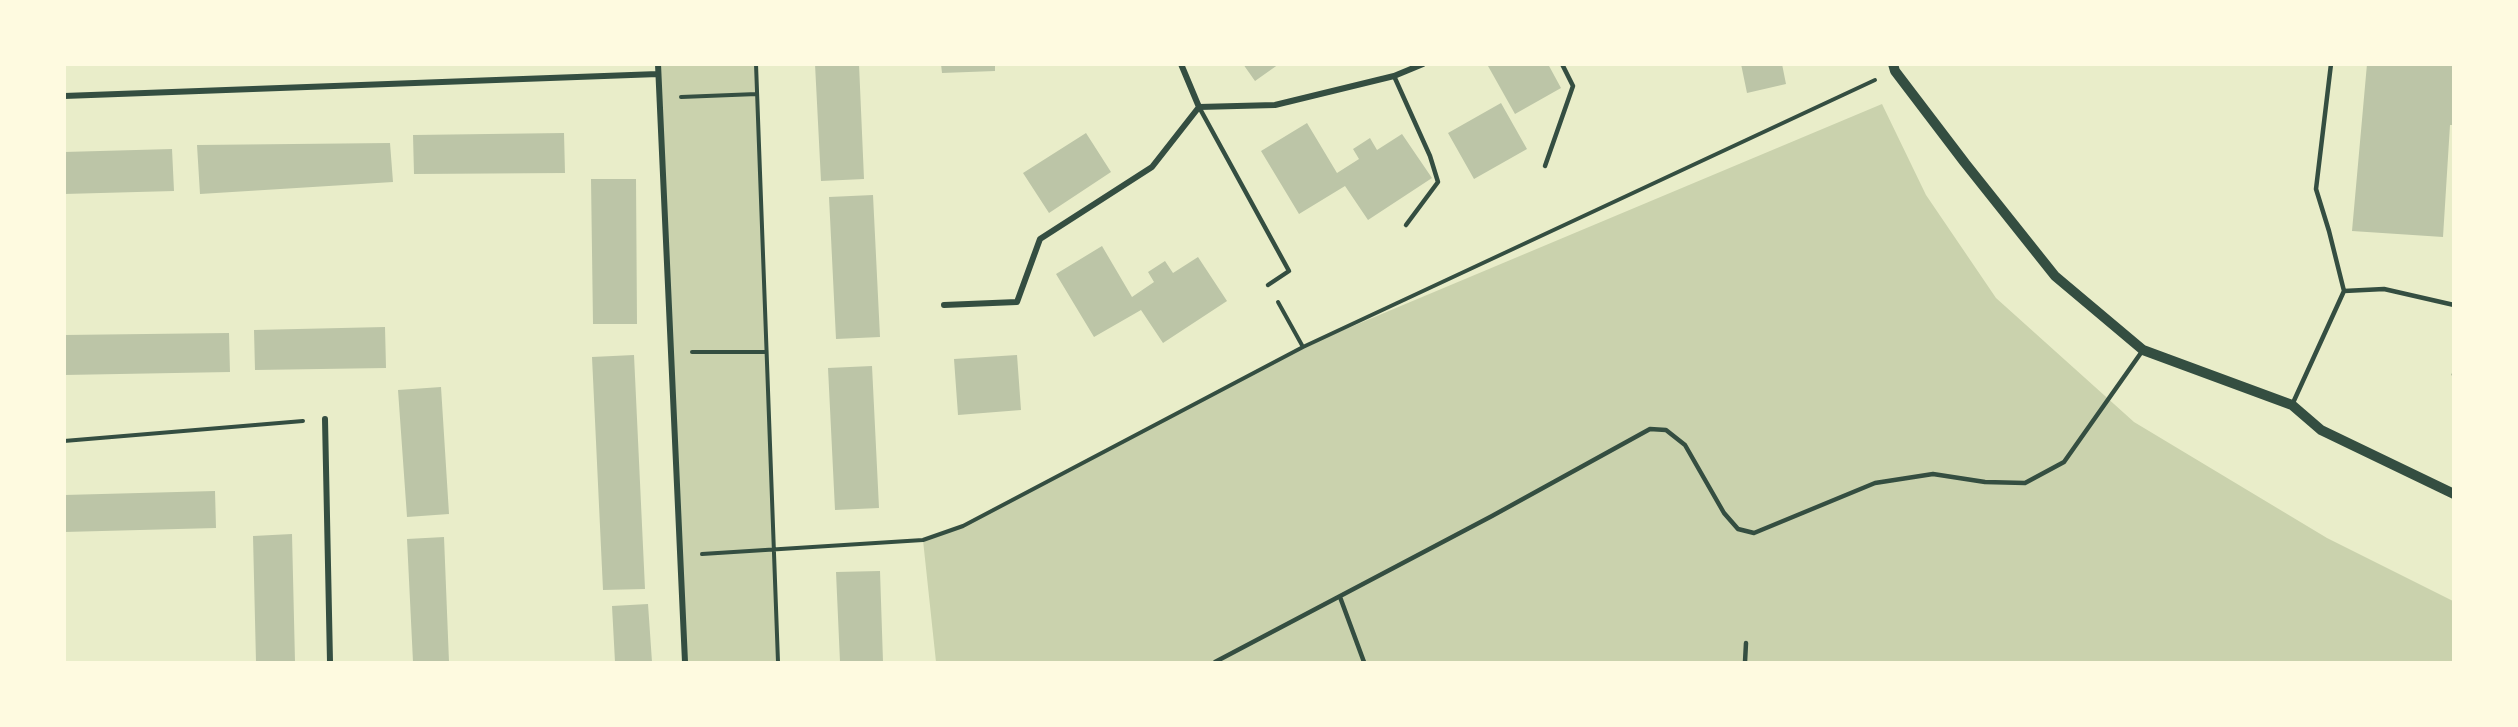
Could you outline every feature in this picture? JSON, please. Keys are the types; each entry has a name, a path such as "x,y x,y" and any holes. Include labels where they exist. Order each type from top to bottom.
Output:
{"street":[{"path":"658,64 685,663"},
{"path":"1181,64 1200,107"},
{"path":"944,304 1017,302 1040,239 1152,167 1200,107 1275,105 1394,76 1423,64"},
{"path":"1894,68 2055,276 2143,350 2292,405 2321,430 2454,494"},
{"path":"64,96 658,74"},
{"path":"325,419 330,663"}],"lane":[{"path":"1545,166 1573,86 1562,64"},
{"path":"2292,405 2344,291 2316,189 2331,64"},
{"path":"1394,76 1430,156 1438,182 1406,225"},
{"path":"1200,107 1289,271 1268,285"},
{"path":"2344,291 2384,289 2454,305"},
{"path":"1215,663 1650,429 1666,430 1685,445 1724,513 1738,529 1754,533 1875,483 1933,474 1985,482 2025,483 2064,462 2143,350"},
{"path":"1340,597 1364,663"},
{"path":"1745,663 1746,643"}],"path":[{"path":"756,64 777,663"},
{"path":"680,556 923,540 963,526 1303,347 1894,68"},
{"path":"659,98 757,94"},
{"path":"1268,285 1303,347"},
{"path":"671,352 766,352"},
{"path":"64,441 325,419"}],"green space":[{"path":"658,65 756,65 778,662 685,662"},
{"path":"1882,104 1926,195 1996,298 2134,422 2327,538 2453,601 2453,662 936,662 923,540 963,526 1303,347"}],"building":[{"path":"815,64 859,64 864,179 821,181"},
{"path":"941,64 995,64 995,71 942,73"},
{"path":"1243,64 1279,64 1255,81"},
{"path":"1491,64 1548,64 1561,88 1515,114 1488,66"},
{"path":"1741,64 1782,64 1786,84 1747,93"},
{"path":"2367,64 2454,64 2454,125 2450,125 2443,237 2352,231"},
{"path":"1501,103 1527,149 1474,179 1448,133"},
{"path":"1307,123 1337,173 1359,159 1353,149 1370,138 1377,150 1402,134 1432,178 1368,220 1345,186 1299,214 1261,151"},
{"path":"564,133 565,173 414,174 413,135"},
{"path":"1086,133 1111,172 1049,213 1023,173"},
{"path":"390,143 393,182 200,194 197,145"},
{"path":"172,149 174,191 64,194 64,152"},
{"path":"591,179 636,179 637,324 593,324"},
{"path":"873,195 880,337 836,339 829,197"},
{"path":"1102,246 1132,297 1154,282 1148,272 1165,261 1173,273 1198,257 1227,301 1163,343 1141,310 1094,337 1056,274"},
{"path":"385,327 386,368 255,370 254,330"},
{"path":"229,333 230,372 64,375 64,335"},
{"path":"634,355 645,589 603,590 592,357"},
{"path":"1017,355 1021,410 958,415 954,359"},
{"path":"872,366 879,508 835,510 828,368"},
{"path":"441,387 449,514 407,517 398,390"},
{"path":"215,491 216,528 64,532 64,495"},
{"path":"292,534 295,662 256,662 253,536"},
{"path":"444,537 449,662 413,662 407,539"},
{"path":"880,571 883,662 840,662 836,572"},
{"path":"648,604 652,662 615,662 612,606"}]}
